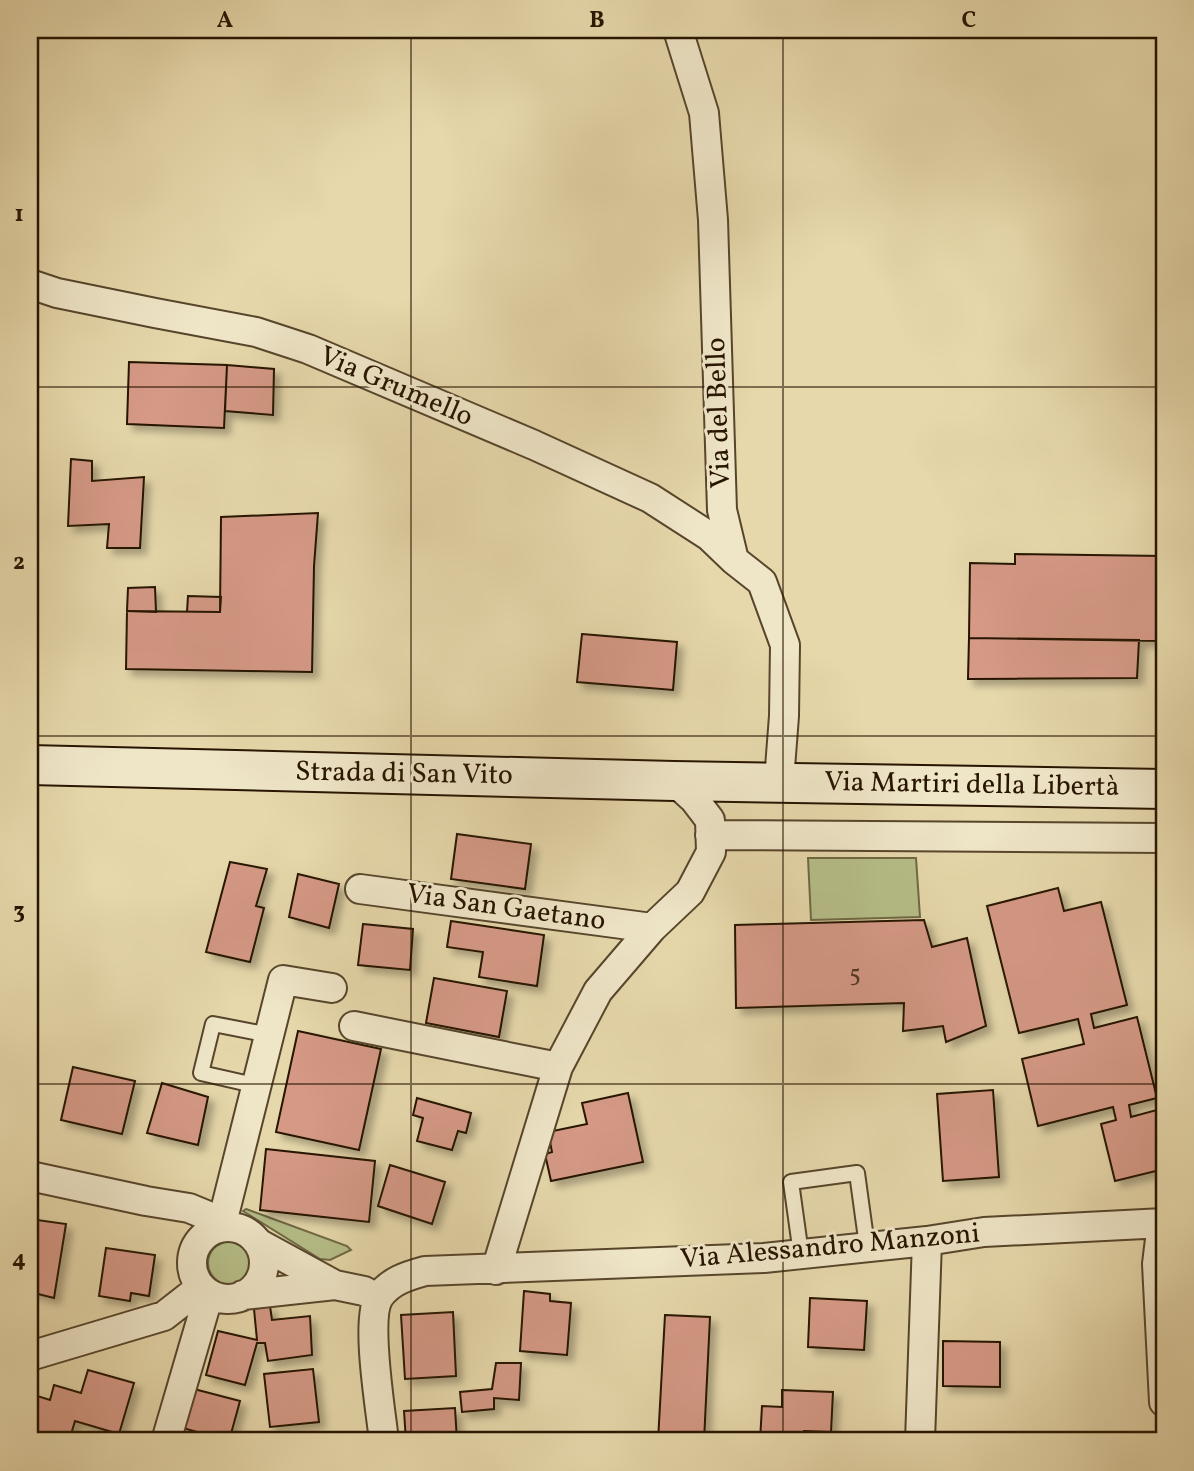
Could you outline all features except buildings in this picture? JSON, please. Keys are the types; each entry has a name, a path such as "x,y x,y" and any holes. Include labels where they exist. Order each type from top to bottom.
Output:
{"main road":[{"name":"Strada di San Vito","path":"30,765 674,781 779,781"},
{"name":"Via Martiri della Libertà","path":"779,781 1164,789"}],"street":[{"name":"Via del Bello","path":"678,30 704,113 713,220 722,510 734,560"},
{"name":"Via Grumello","path":"30,284 57,293 118,306 256,332 308,349 650,498 709,536 734,560"},
{"path":"734,560 762,582 785,645 784,716 779,781"},
{"path":"674,781 694,799 710,820 710,835 1164,838"},
{"name":"Via San Gaetano","path":"496,1270 558,1067 598,991 652,928 690,892 711,852 710,835"},
{"name":"Via San Gaetano","path":"360,888 652,928"},
{"path":"332,988 283,980 258,1086 211,1234 192,1268 205,1290 226,1298 335,1285"},
{"path":"354,1026 558,1067"},
{"path":"30,1176 189,1208 206,1214 211,1234"},
{"path":"1164,1221 1157,1265 1164,1402"},
{"name":"Via Alessandro Manzoni","path":"496,1270 764,1258 927,1241 984,1232 1164,1221"},
{"path":"211,1234 235,1227 335,1285 364,1291 378,1298"},
{"path":"920,1441 927,1241"},
{"path":"243,1295 253,1288 264,1266 258,1242"},
{"path":"384,1441 372,1330 378,1298 402,1278 425,1271 496,1270"},
{"path":"30,1356 164,1317 205,1290"},
{"path":"166,1441 205,1290"}],"lane":[{"path":"258,1086 201,1073 213,1024 270,1035"},
{"path":"801,1254 791,1182 857,1172 867,1246"}],"green space":[{"path":"808,858 916,858 920,917 811,920"},
{"path":"246,1209 347,1246 351,1250 330,1260 320,1259 243,1211"},
{"path":"229,1242 244,1248 250,1263 244,1278 229,1284 214,1278 208,1263 214,1248"}]}
